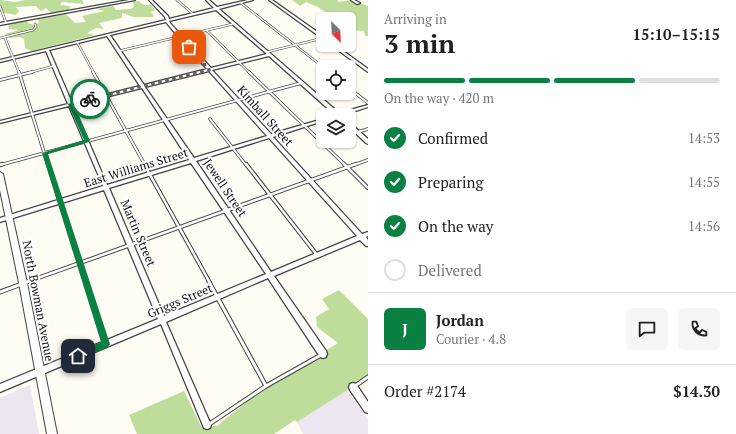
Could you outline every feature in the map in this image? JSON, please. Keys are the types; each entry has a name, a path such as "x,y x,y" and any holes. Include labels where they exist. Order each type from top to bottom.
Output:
{"street":[{"path":"0,24 134,0"},
{"name":"Kimball Street","path":"150,0 167,17 167,20 180,38 368,244"},
{"path":"207,0 330,108"},
{"path":"0,61 252,0"},
{"path":"270,0 316,33"},
{"path":"352,0 358,3"},
{"name":"Jewell Street","path":"108,35 323,354"},
{"name":"Martin Street","path":"47,50 207,425"},
{"path":"342,52 368,71"},
{"path":"0,122 268,54"},
{"path":"356,110 368,106"},
{"name":"East Williams Street","path":"0,220 316,122"},
{"path":"357,132 368,142"},
{"name":"North Bowman Avenue","path":"0,174 52,434"},
{"name":"Griggs Street","path":"0,388 368,234"},
{"path":"353,388 368,409"}],"lane":[{"path":"177,0 193,14"},
{"path":"241,3 316,62"},
{"path":"0,6 6,23"},
{"path":"0,38 32,30 36,27 35,24"},
{"path":"119,51 180,38 206,30 234,24"},
{"path":"206,30 368,188"},
{"path":"4,38 20,74 79,264 106,344"},
{"path":"268,54 316,40"},
{"path":"77,42 266,386"},
{"path":"0,80 54,66"},
{"path":"0,165 301,83"},
{"path":"356,94 368,103"},
{"path":"210,119 317,255"},
{"path":"357,132 368,129"},
{"path":"0,292 368,160"},
{"path":"207,425 266,386 323,354"},
{"path":"353,388 368,377"}],"shaded area":[{"path":"30,385 39,434 0,434 0,398"},
{"path":"347,390 368,420 368,434 303,434 297,422"}],"green space":[{"path":"0,0 15,2 25,0 82,0 84,4 62,2 60,5 70,6 69,11 52,14 46,8 41,11 36,6 16,7 19,11 16,15 0,12"},
{"path":"292,0 337,0 339,2 351,0 368,6 368,36 365,36 364,31 356,30 356,12 325,12 306,2 300,6"},
{"path":"138,1 144,5 151,5 155,10 151,12 154,17 134,17 122,13 122,18 99,23 104,29 96,28 87,33 95,35 31,51 25,48 24,39 20,37 10,38 5,34 19,30 9,29 9,24 27,21 28,23 34,25 39,23 38,19 66,14 75,23 86,22 82,16 104,11 96,9 113,6 116,10 130,9 134,7 133,2"},
{"path":"339,290 368,319 368,377 297,422 295,420 274,434 137,434 129,415 184,391 201,426 217,426 266,386 323,354 338,343 317,327 316,317 329,309 322,299"}],"way so far":[{"path":"90,99 209,70 189,47"}],"route":[{"path":"78,356 106,344 79,264 45,153 87,141 71,104 90,99"}]}
